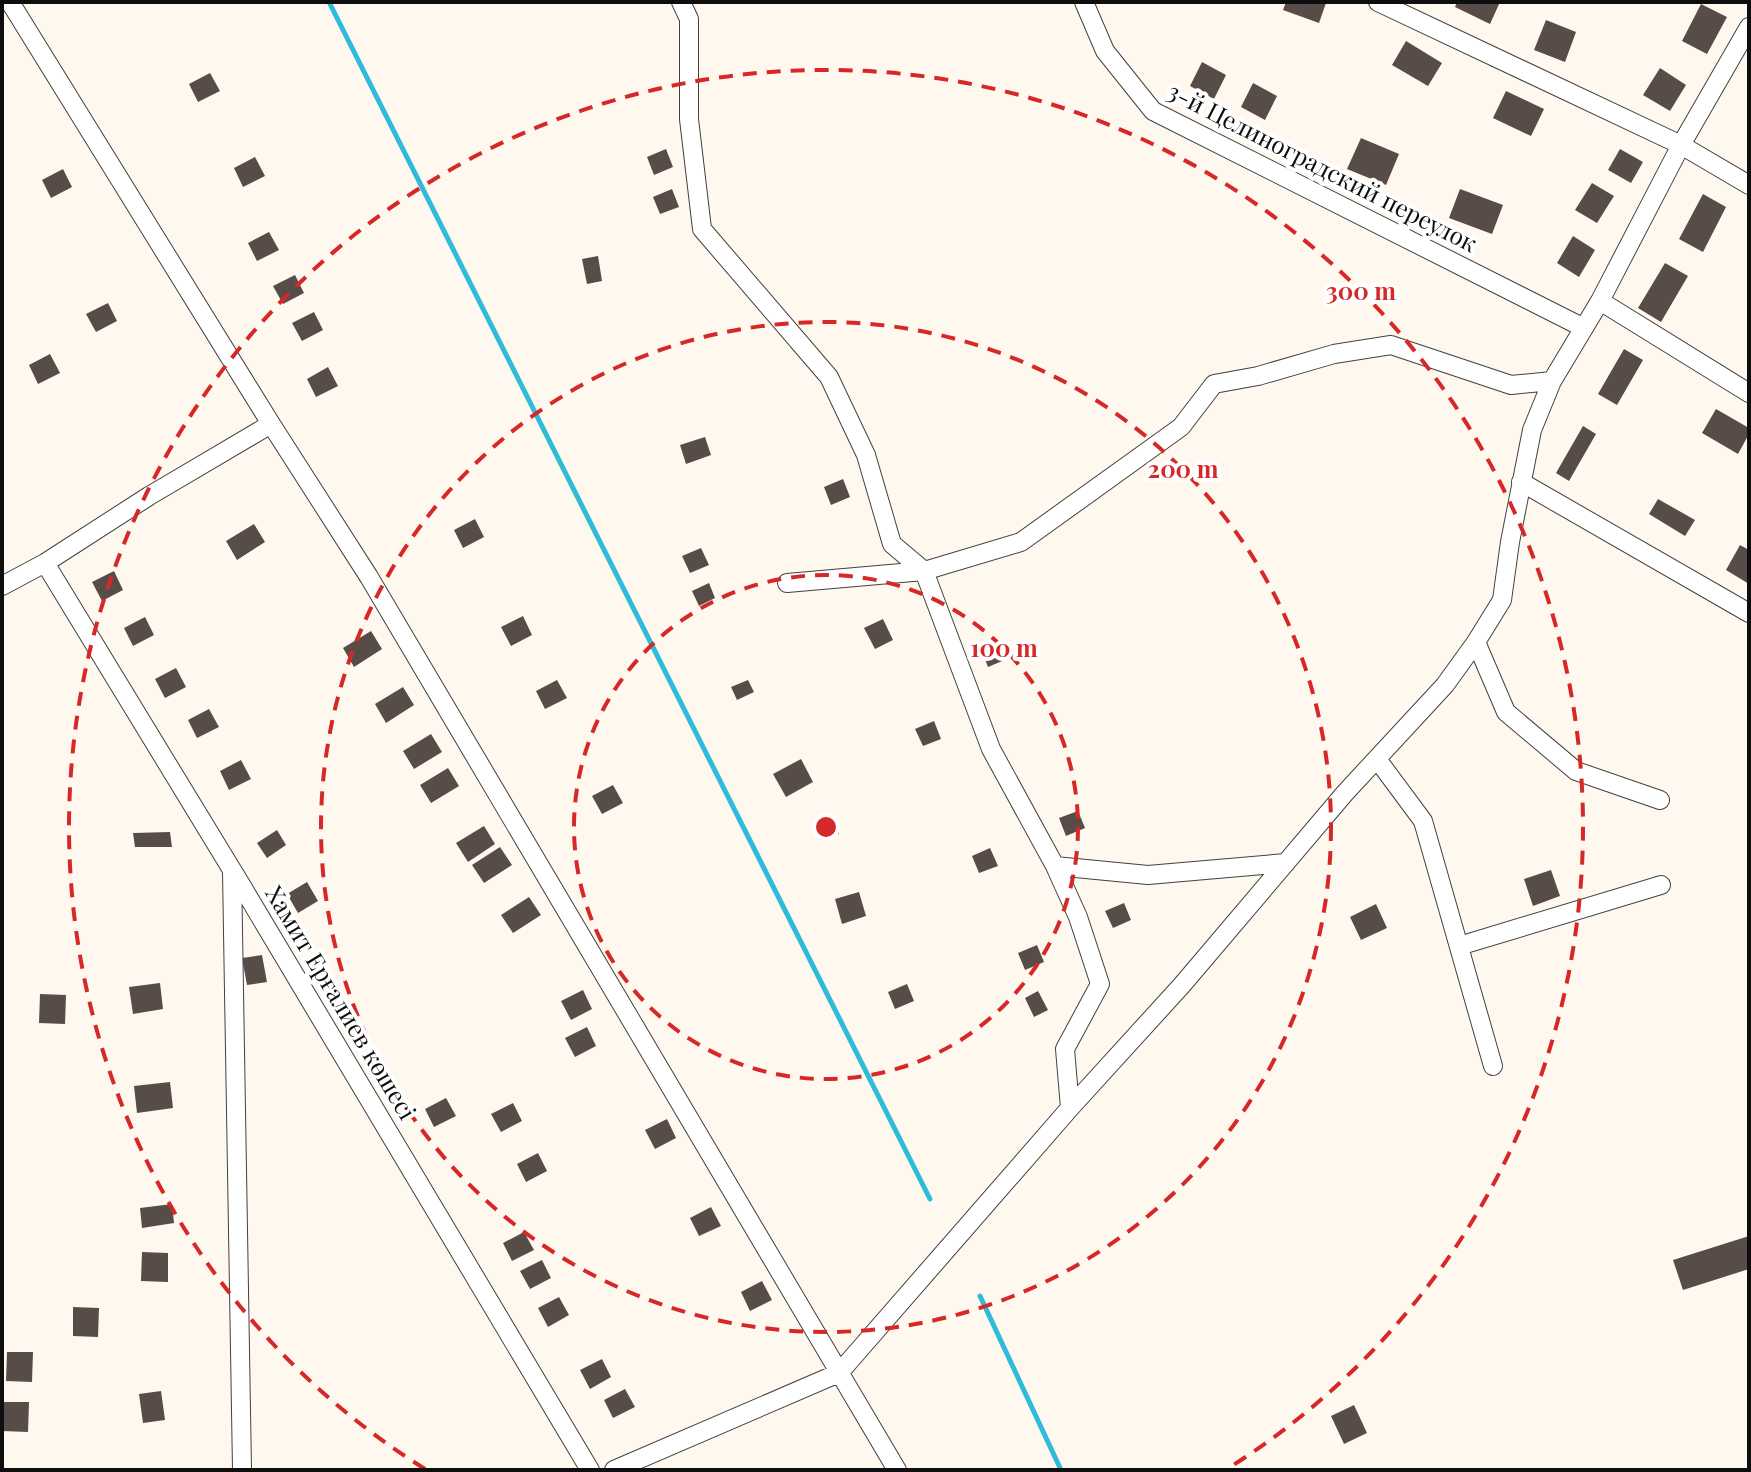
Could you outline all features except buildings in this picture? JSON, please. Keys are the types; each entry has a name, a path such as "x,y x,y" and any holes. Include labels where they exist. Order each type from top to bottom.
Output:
{"street":[{"path":"10,2 369,577 897,1470"},
{"path":"681,2 689,19 689,119 702,229 829,377 866,455 892,544 924,571 991,749 1055,866 1078,917 1100,984 1065,1049 1070,1108"},
{"name":"3-й Целиноградский переулок","path":"1084,2 1105,51 1153,111 1584,328"},
{"path":"1378,2 1681,145 1749,185"},
{"path":"614,1470 839,1373 1445,685 1502,600 1532,430 1552,381 1600,301 1681,145 1749,27"},
{"path":"1600,301 1749,393"},
{"path":"787,583 924,571 1021,542 1181,427 1214,384 1258,376 1334,354 1391,345 1511,385 1552,381"},
{"path":"2,586 45,563 149,496 271,424"},
{"path":"1521,482 1749,613"},
{"name":"Хамит Ерғалиев көшесі","path":"45,563 590,1470"},
{"path":"1476,642 1506,712 1576,771 1660,800"},
{"path":"1377,759 1423,821 1493,1066"},
{"path":"1055,866 1148,875 1286,863"},
{"path":"232,871 242,1470"},
{"path":"1459,946 1661,885"}],"waterway":[{"path":"329,2 930,1199"},
{"path":"980,1296 1061,1470"}]}
